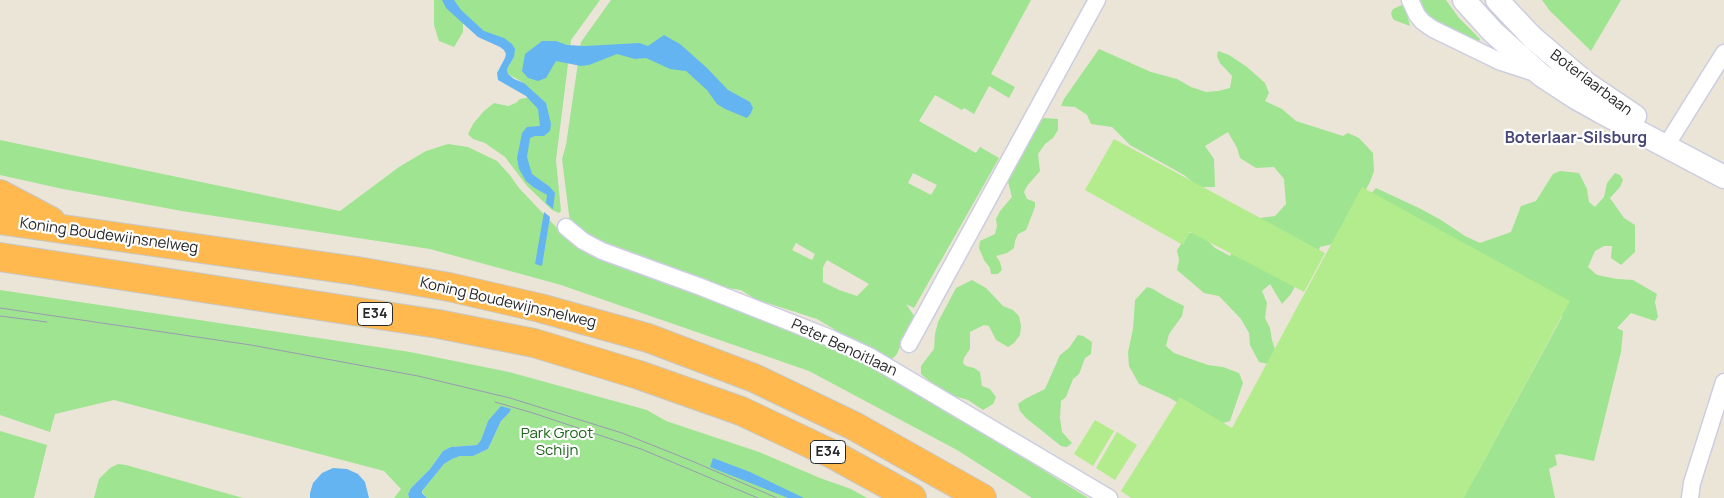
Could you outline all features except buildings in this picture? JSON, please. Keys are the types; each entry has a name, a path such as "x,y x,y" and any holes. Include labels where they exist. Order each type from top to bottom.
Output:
{"highway":[{"path":"0,194 68,230"},
{"name":"Koning Boudewijnsnelweg","path":"0,220 357,271 449,287 540,308 648,338 763,382 854,426 982,498"},
{"name":"E34","path":"0,257 419,321 534,343 639,375 741,411 834,455 912,498"}],"main road":[{"name":"Boterlaarbaan","path":"1464,0 1493,32 1542,75 1576,98 1669,141 1724,163"},
{"name":"Boterlaarbaan","path":"1496,0 1533,38 1586,83 1724,177"}],"street":[{"name":"Peter Benoitlaan","path":"909,344 1097,0"},
{"path":"1410,0 1422,22 1433,29 1501,62 1542,75"},
{"path":"1669,141 1724,53"},
{"name":"Peter Benoitlaan","path":"566,227 583,241 602,251 701,286 869,356 1109,498"},
{"path":"1690,498 1692,483 1724,382"}],"green space":[{"path":"434,0 600,0 571,40 556,160 561,211 559,213 552,210 527,186 505,157 485,143 473,139 468,134 473,124 494,103 508,106 520,99 531,97 524,83 508,74 507,69 514,57 463,13 463,32 454,47 439,41 434,25"},
{"path":"611,0 1031,0 991,74 1015,87 1009,98 989,86 974,114 964,108 962,110 935,95 919,121 976,153 980,147 999,158 914,308 906,304 915,317 897,354 892,359 859,344 817,319 755,299 741,290 727,288 693,275 615,253 570,223 562,159 566,145 581,42","holes":["913,173 937,185 931,195 908,183","796,243 815,254 812,260 792,250","827,260 869,284 857,296 839,290 823,282 823,267"]},
{"path":"1421,0 1446,0 1459,18 1480,39 1478,44 1437,24 1425,14"},
{"path":"1542,0 1621,0 1591,51 1550,11"},
{"path":"1404,4 1410,26 1394,20 1392,17 1393,9"},
{"path":"1099,49 1151,72 1177,79 1191,87 1206,92 1230,88 1232,76 1220,63 1217,56 1218,51 1229,55 1247,67 1265,83 1269,93 1265,101 1282,109 1296,121 1343,136 1348,133 1359,138 1373,153 1374,171 1370,182 1337,243 1320,247 1315,261 1282,304 1270,284 1262,291 1267,303 1265,318 1270,328 1277,356 1273,365 1259,362 1250,345 1249,333 1241,319 1219,296 1204,293 1177,270 1179,260 1177,250 1189,233 1200,233 1215,248 1230,256 1253,219 1275,216 1286,204 1284,179 1274,167 1256,168 1240,158 1228,132 1205,146 1214,159 1215,187 1199,187 1184,175 1130,145 1112,127 1091,124 1087,115 1075,107 1061,106"},
{"path":"1044,118 1058,119 1058,130 1038,154 1040,171 1024,192 1027,199 1035,202 1035,207 1026,230 1018,234 1014,248 1007,253 996,256 1002,270 998,274 991,274 990,268 979,248 980,241 995,234 996,219 1012,197 1007,178 1036,124"},
{"path":"1114,139 1325,253 1304,292 1190,232 1183,245 1085,190"},
{"path":"0,140 340,211 399,167 426,151 448,144 468,147 497,161 519,188 555,226 572,240 869,362 1088,498 1032,498 957,450 809,371 561,285 430,249 182,211 63,189 0,175"},
{"path":"1560,171 1579,173 1587,189 1589,202 1595,207 1604,197 1607,183 1615,173 1620,175 1623,180 1620,187 1610,198 1624,218 1635,225 1635,252 1621,265 1611,258 1612,246 1604,246 1595,251 1588,267 1597,275 1633,280 1657,294 1655,302 1658,317 1655,321 1631,313 1617,328 1623,331 1621,352 1594,461 1560,454 1555,455 1557,465 1549,469 1555,498 1449,498 1473,481 1562,317 1556,300 1368,197 1376,188 1421,209 1480,243 1511,232 1521,206 1536,201 1553,174"},
{"path":"1362,187 1570,301 1464,498 1131,498 1121,491 1180,397 1232,428"},
{"path":"972,280 986,288 1003,306 1013,310 1019,316 1021,326 1020,335 1008,347 996,340 989,326 984,325 970,332 970,349 963,363 980,372 982,386 990,389 996,397 993,404 983,410 968,400 944,393 921,374 921,366 934,349 938,322 956,288"},
{"path":"1147,287 1184,306 1182,316 1169,334 1166,346 1174,353 1239,373 1243,383 1230,421 1215,425 1170,398 1139,384 1129,366 1128,352 1133,329 1135,300"},
{"name":"Park Groot Schijn","path":"0,290 410,352 509,372 647,410 666,421 759,452 851,489 867,498 427,498 422,491 444,464 460,456 473,456 488,449 501,421 509,413 510,409 506,408 488,421 481,440 477,445 452,447 443,451 430,469 411,488 408,494 409,498 394,498 401,489 384,471 114,400 55,414 50,432 0,415"},
{"path":"1078,335 1092,342 1091,354 1085,358 1079,374 1073,379 1066,397 1061,401 1060,418 1062,432 1072,443 1067,447 1061,446 1026,418 1020,411 1018,404 1045,389 1060,355 1069,348"},
{"path":"1095,420 1114,431 1093,466 1074,454"},
{"path":"0,431 47,445 34,498 0,498"},
{"path":"1117,432 1137,445 1115,480 1096,468"},
{"path":"118,464 243,498 94,498 99,479 110,468"}],"water":[{"path":"442,0 454,0 461,10 484,31 504,38 512,44 515,49 514,57 507,69 508,74 524,83 546,103 551,124 550,131 544,136 530,138 527,157 532,174 555,193 553,209 546,203 547,195 526,181 519,169 517,158 522,133 527,127 540,126 538,109 526,96 498,80 497,73 506,54 504,50 478,37 446,8"},
{"path":"664,35 680,44 728,90 750,102 753,108 747,118 717,104 707,90 686,71 670,69 646,58 635,59 617,54 589,65 581,66 556,61 546,78 538,81 528,78 522,71 525,54 542,41 556,41 567,45 585,46 639,43 648,46"},
{"path":"544,212 550,217 542,266 535,264"},
{"path":"501,406 511,409 501,421 488,449 473,456 460,456 452,459 444,464 422,491 427,498 409,498 408,494 411,488 430,469 443,451 451,447 477,445 481,440 488,421"},
{"path":"713,458 750,472 804,498 788,498 710,467"},
{"path":"333,468 347,469 358,474 365,482 369,498 310,498 313,483 322,473"}],"tram line":[{"path":"0,308 251,345 418,376 510,398 622,433 777,498"},
{"path":"0,316 47,322"},
{"path":"495,402 641,449 758,498"}],"district":[{"name":"Boterlaar-Silsburg","path":"1576,139"}]}
